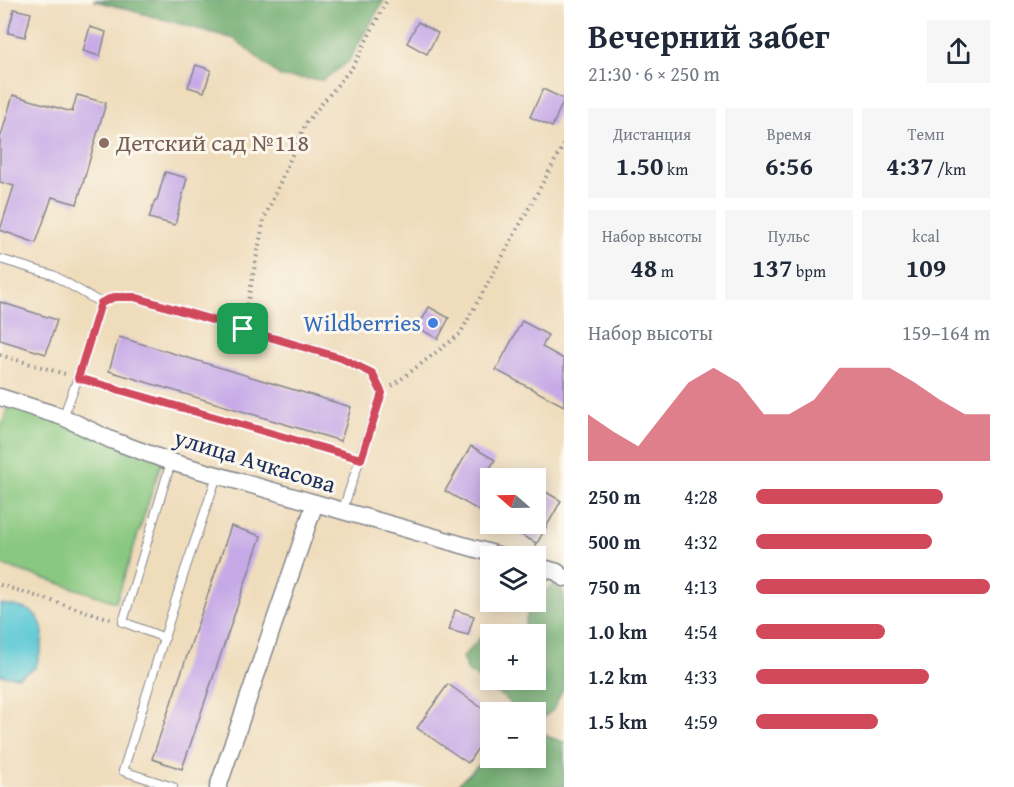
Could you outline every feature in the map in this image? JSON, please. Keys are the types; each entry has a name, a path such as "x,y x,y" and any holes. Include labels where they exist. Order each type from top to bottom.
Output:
{"street":[{"name":"улица Ачкасова","path":"0,397 63,417 111,440 171,462 480,550"},
{"path":"218,787 315,502"},
{"path":"546,568 562,570"}],"lane":[{"path":"0,259 53,275 101,303"},
{"path":"63,417 78,378 101,303 114,297 134,297 331,355 372,373 382,393 342,512"},
{"path":"165,638 123,622 171,462"},
{"path":"173,787 123,771 218,476"}],"path":[{"path":"243,329 264,219 306,123 354,65 387,0"},
{"path":"382,393 460,334 564,144"},
{"path":"0,355 361,459"},
{"path":"0,585 123,622"}],"green space":[{"path":"93,0 384,0 348,62 323,80 281,77 235,39"},
{"path":"9,404 164,454 116,602 0,564 0,431"},
{"path":"557,584 564,594 564,687 553,710 546,715 546,702 510,702 494,690 546,690 546,624 525,624 528,612 546,612 546,590"},
{"path":"480,638 480,680 468,671 462,658"},
{"path":"546,735 564,742 564,787 456,787 480,764 480,768 546,768"}],"water":[{"path":"0,604 30,611 38,618 43,632 40,654 35,668 18,677 0,675"}],"building":[{"path":"14,9 31,13 25,37 8,33"},
{"path":"418,22 438,33 427,54 407,43"},
{"path":"90,27 106,32 100,56 83,51"},
{"path":"196,65 211,70 204,92 188,87"},
{"path":"543,89 564,99 552,127 530,117"},
{"path":"13,95 72,112 77,95 106,103 77,204 52,197 36,243 0,230 14,186 0,182 0,139"},
{"path":"165,172 187,178 175,225 149,218"},
{"path":"0,302 57,320 46,354 0,340"},
{"name":"Wildberries","path":"429,307 449,318 438,339 418,328"},
{"path":"522,321 548,335 542,347 564,359 564,406 496,370"},
{"path":"119,337 351,407 341,441 109,371"},
{"path":"471,446 495,460 490,468 480,468 480,511 445,491"},
{"path":"546,492 561,501 546,527"},
{"path":"231,526 261,536 182,769 152,759"},
{"path":"519,534 542,534 536,545"},
{"path":"455,610 474,616 468,635 449,630"},
{"path":"448,684 480,707 480,745 468,763 417,728"}],"place":[{"name":"Детский сад №118","path":"104,143"},
{"name":"Wildberries","path":"433,323"}],"route":[{"path":"114,297 134,297 243,329 341,358 372,373 382,393 361,459 78,378 101,303 114,297"}]}
